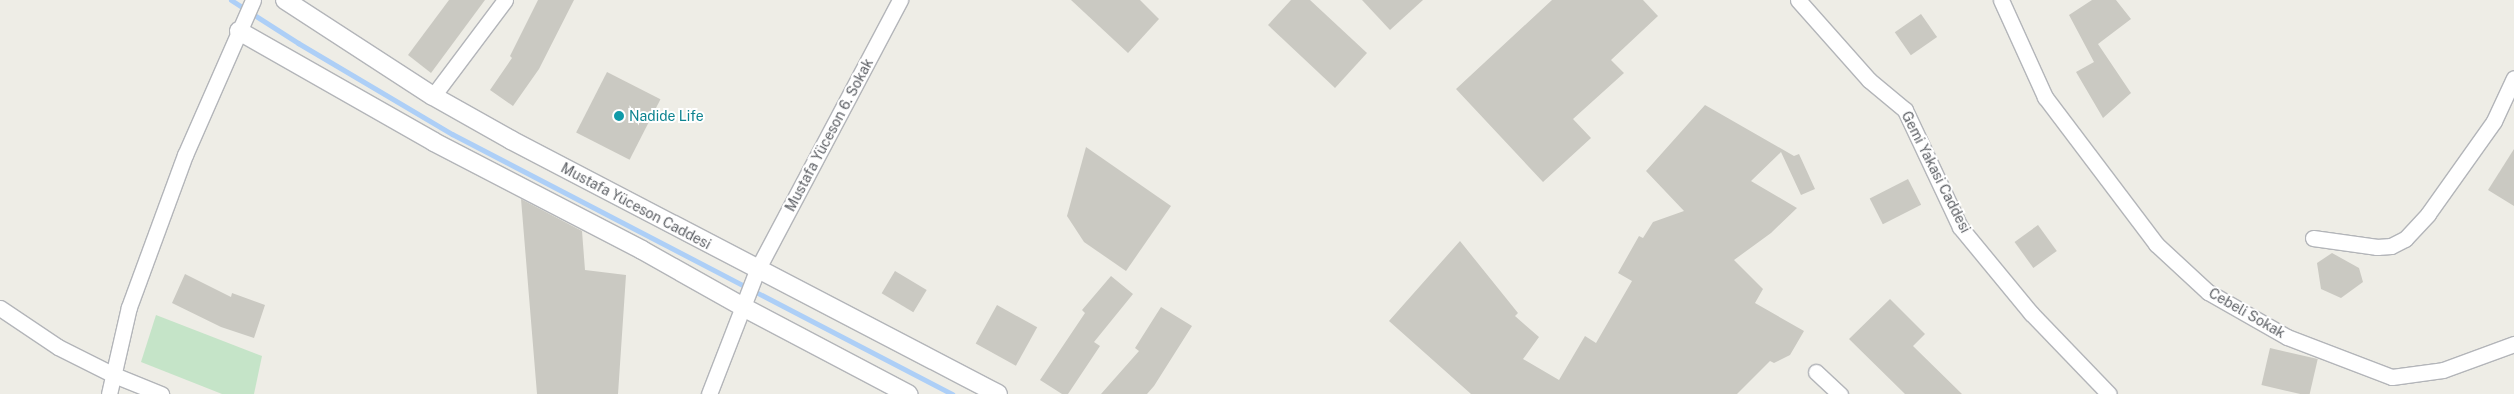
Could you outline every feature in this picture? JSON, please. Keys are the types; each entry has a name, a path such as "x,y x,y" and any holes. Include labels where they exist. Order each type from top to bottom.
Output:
{"street":[{"path":"109,394 129,307 181,164 253,0"},
{"name":"Mustafa Yüceson Caddesi","path":"286,0 433,96 511,140 755,274 998,394"},
{"path":"433,96 505,0"},
{"name":"Mustafa Yüceson 6. Sokak","path":"709,394 755,274 900,0"},
{"name":"Gemi Yakasi Caddesi","path":"1798,0 1869,80 1905,110 1960,227 2031,313 2109,394"},
{"name":"Cebeli Sokak","path":"2001,0 2045,97 2156,244 2208,292 2287,337 2392,377 2443,370 2514,344"},
{"path":"242,25 434,142 745,301 908,394"},
{"path":"2313,238 2377,248 2391,246 2405,240 2428,214 2494,121 2514,78"},
{"path":"0,308 58,347 114,375 161,394"},
{"path":"1816,372 1840,394"}],"green space":[{"path":"156,315 262,356 254,394 222,394 141,362"}],"building":[{"path":"449,0 485,0 431,73 408,55"},
{"path":"538,0 574,0 539,69 513,106 490,90 512,58 510,56"},
{"path":"1071,0 1140,0 1159,19 1128,53"},
{"path":"1291,0 1310,0 1367,53 1335,88 1268,25"},
{"path":"1362,0 1423,0 1390,30"},
{"path":"1552,0 1643,0 1658,16 1611,60 1624,73 1573,119 1591,138 1543,182 1456,89"},
{"path":"2092,0 2116,0 2131,19 2098,44 2131,93 2103,118 2076,72 2094,62 2069,15"},
{"path":"1921,14 1937,37 1911,55 1895,32"},
{"name":"Nadide Life","path":"607,72 660,99 630,160 576,133"},
{"path":"1705,105 1794,156 1799,154 1815,189 1801,195 1781,152 1751,181 1797,208 1771,233 1734,260 1763,289 1755,303 1804,331 1790,355 1774,363 1770,361 1737,394 1471,394 1389,321 1460,241 1518,313 1515,316 1539,337 1523,359 1559,380 1585,336 1596,343 1632,281 1618,273 1639,236 1643,238 1653,222 1684,211 1646,171"},
{"path":"1086,147 1171,206 1126,271 1084,242 1067,216"},
{"path":"2514,149 2514,206 2488,190"},
{"path":"1908,179 1921,205 1883,224 1870,199"},
{"path":"521,199 582,231 585,270 626,275 618,394 537,394"},
{"path":"2038,225 2057,251 2033,268 2015,242"},
{"path":"2332,253 2359,268 2363,282 2341,298 2321,289 2317,263"},
{"path":"895,271 927,290 913,312 882,293"},
{"path":"185,274 231,297 232,293 265,305 254,338 221,327 172,303"},
{"path":"1111,276 1133,294 1094,342 1100,346 1068,394 1062,394 1040,380 1085,313 1082,310"},
{"path":"1890,299 1925,334 1913,346 1962,394 1905,394 1849,339"},
{"path":"997,305 1037,327 1016,366 976,343"},
{"path":"1161,307 1192,326 1154,386 1147,394 1101,394 1139,351 1135,348"},
{"path":"2270,348 2318,359 2310,394 2300,394 2261,385"}],"waterway":[{"path":"231,0 298,43 452,134 952,394"}],"place":[{"name":"Nadide Life","path":"619,116"}]}
